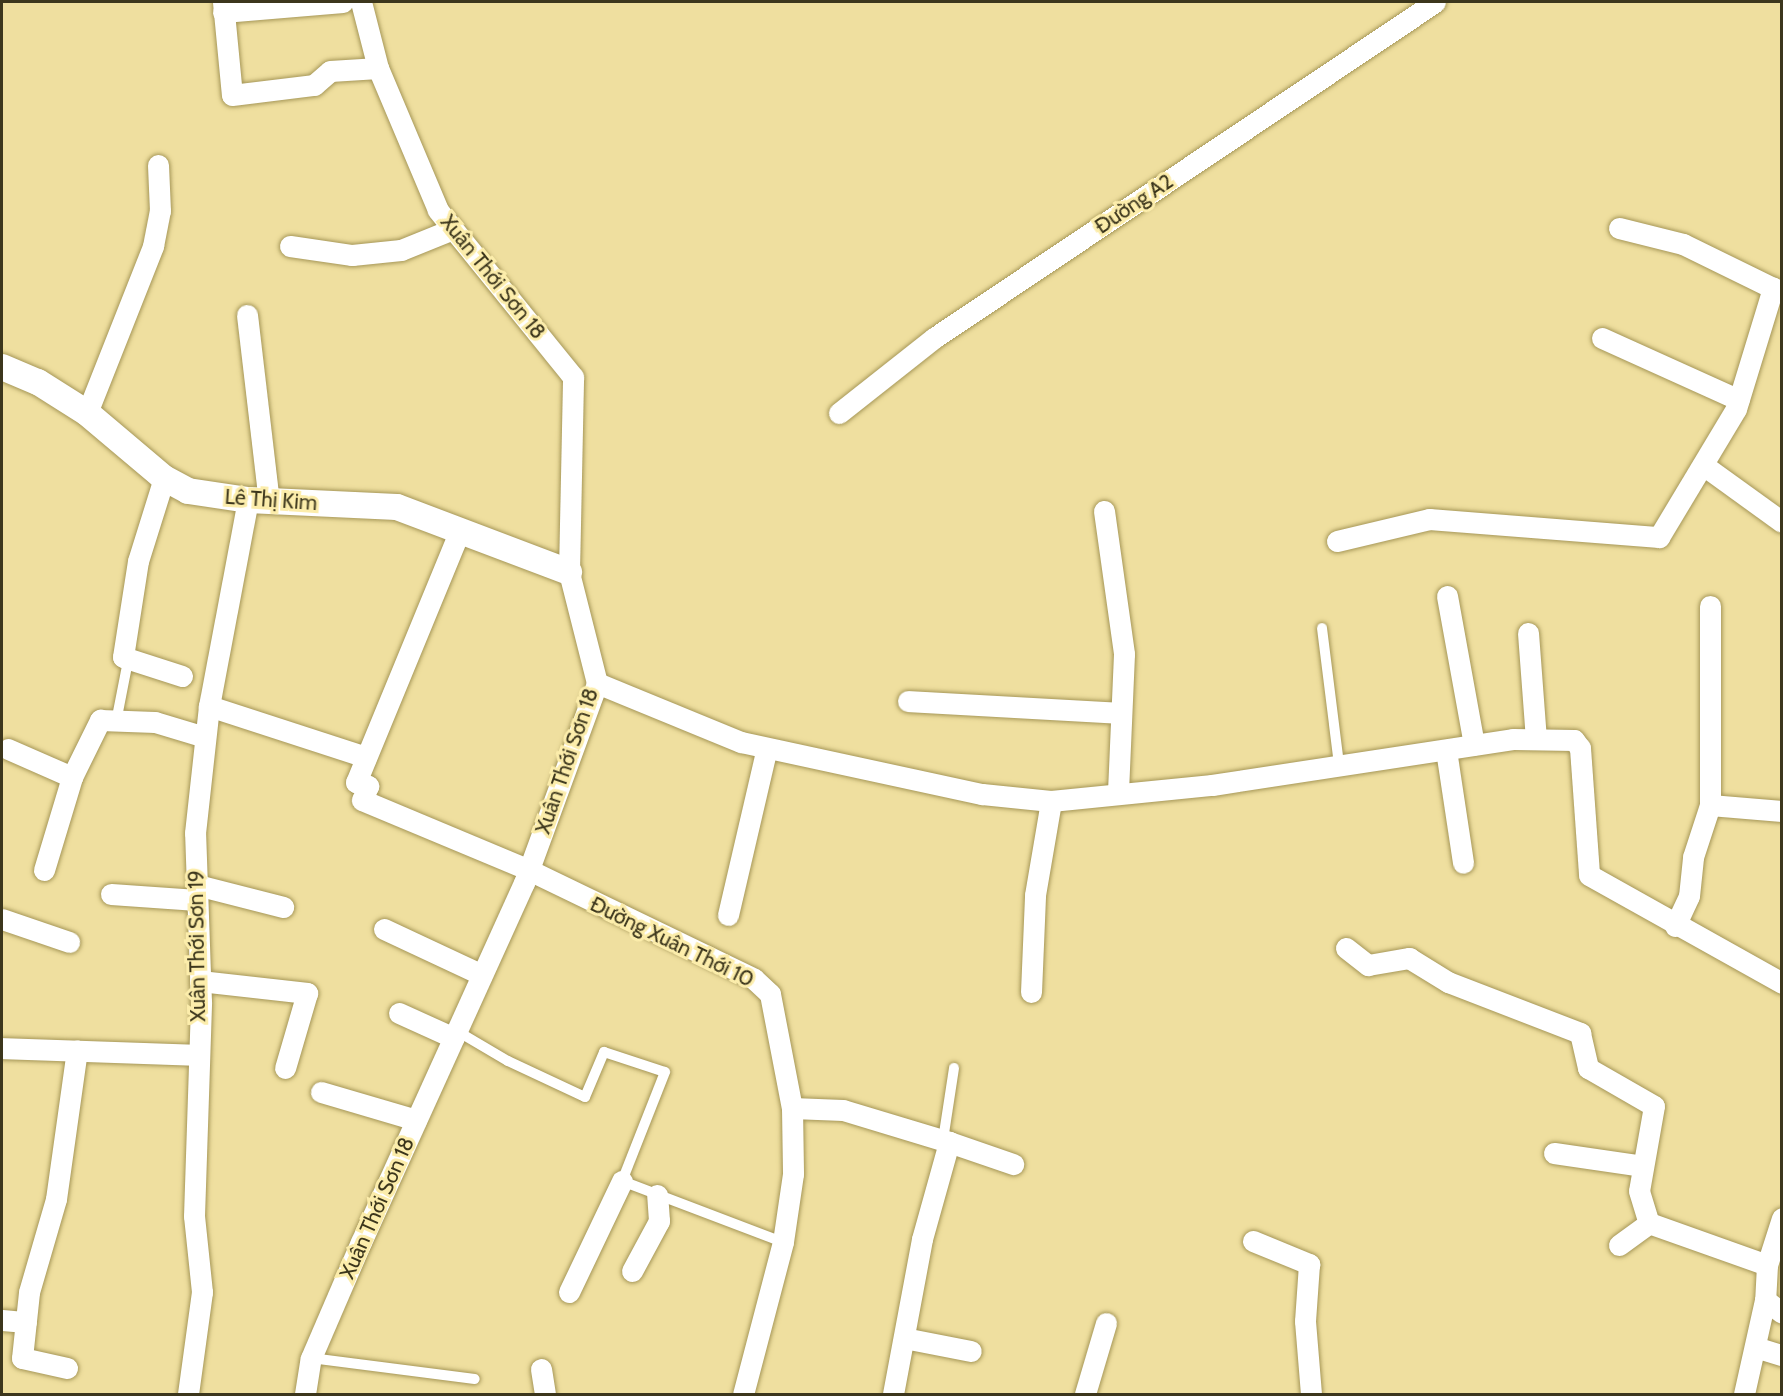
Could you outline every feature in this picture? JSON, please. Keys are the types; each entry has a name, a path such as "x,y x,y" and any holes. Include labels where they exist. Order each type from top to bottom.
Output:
{"street":[{"path":"343,2 223,7 232,95 314,85 330,71 378,68"},
{"name":"Xuân Thới Sơn 18","path":"305,1395 311,1358 529,870 597,683 569,572 573,377 453,229 419,172 378,68 361,2"},
{"name":"Đường A2","path":"838,413 934,338 1435,2"},
{"path":"87,413 153,246 160,211 158,165"},
{"path":"1337,541 1429,519 1659,537 1739,400 1777,290 1683,244 1619,228"},
{"path":"290,246 352,255 400,250 453,229"},
{"name":"Xuân Thới Sơn 19","path":"188,1395 202,1292 194,1216 199,1156 200,981 195,833 209,706 259,501 248,315"},
{"path":"1602,338 1739,400"},
{"name":"Lê Thị Kim","path":"2,367 87,413 164,478 188,491 259,501 397,507 569,572"},
{"path":"1703,465 1782,522"},
{"path":"164,478 138,561 123,657 128,661 182,676"},
{"path":"1104,511 1124,654 1118,794"},
{"path":"209,706 366,757 460,531"},
{"path":"1447,596 1474,745"},
{"path":"1675,926 1689,896 1694,857 1710,805 1710,606"},
{"path":"1528,633 1536,739"},
{"path":"597,683 741,742 972,792 1051,801 1339,765 1474,745 1536,739 1574,740 1580,748 1588,875 1732,958 1782,983"},
{"path":"908,701 1121,713"},
{"path":"44,870 72,777 94,725 117,717 155,722 205,737"},
{"path":"728,915 767,748"},
{"path":"8,749 72,777"},
{"path":"1446,750 1463,863"},
{"name":"Đường Xuân Thới 10","path":"366,757 356,782 368,786 362,800 529,870 764,988 777,1013 792,1108 794,1174 783,1242 743,1395"},
{"path":"1031,992 1035,895 1051,801"},
{"path":"1710,805 1782,811"},
{"path":"111,894 197,892 283,907"},
{"path":"2,919 69,942"},
{"path":"384,929 482,975"},
{"path":"1346,948 1368,965 1409,958 1448,982 1580,1033 1588,1068 1654,1106 1639,1191 1649,1223"},
{"path":"200,981 307,993 285,1068"},
{"path":"399,1013 455,1034"},
{"path":"2,1048 198,1055"},
{"path":"67,1368 22,1358 29,1292 56,1199 77,1050"},
{"path":"321,1092 416,1120"},
{"path":"792,1108 843,1110 1013,1164"},
{"path":"893,1395 922,1239 946,1141"},
{"path":"1554,1153 1643,1166"},
{"path":"569,1292 622,1181"},
{"path":"632,1271 658,1221 657,1195"},
{"path":"1744,1395 1755,1347 1773,1306 1767,1265 1782,1218"},
{"path":"1619,1245 1649,1223"},
{"path":"1649,1223 1767,1265"},
{"path":"1253,1241 1309,1264 1305,1321 1311,1395"},
{"path":"2,1320 26,1322"},
{"path":"1085,1395 1106,1323"},
{"path":"904,1338 971,1351"},
{"path":"1755,1347 1782,1355"},
{"path":"541,1369 545,1395"}],"lane":[{"path":"1322,628 1339,765"},
{"path":"117,717 128,661"},
{"path":"455,1034 585,1097 604,1052 666,1072 622,1181 783,1242"},
{"path":"946,1141 954,1068"},
{"path":"311,1358 475,1379"}]}
